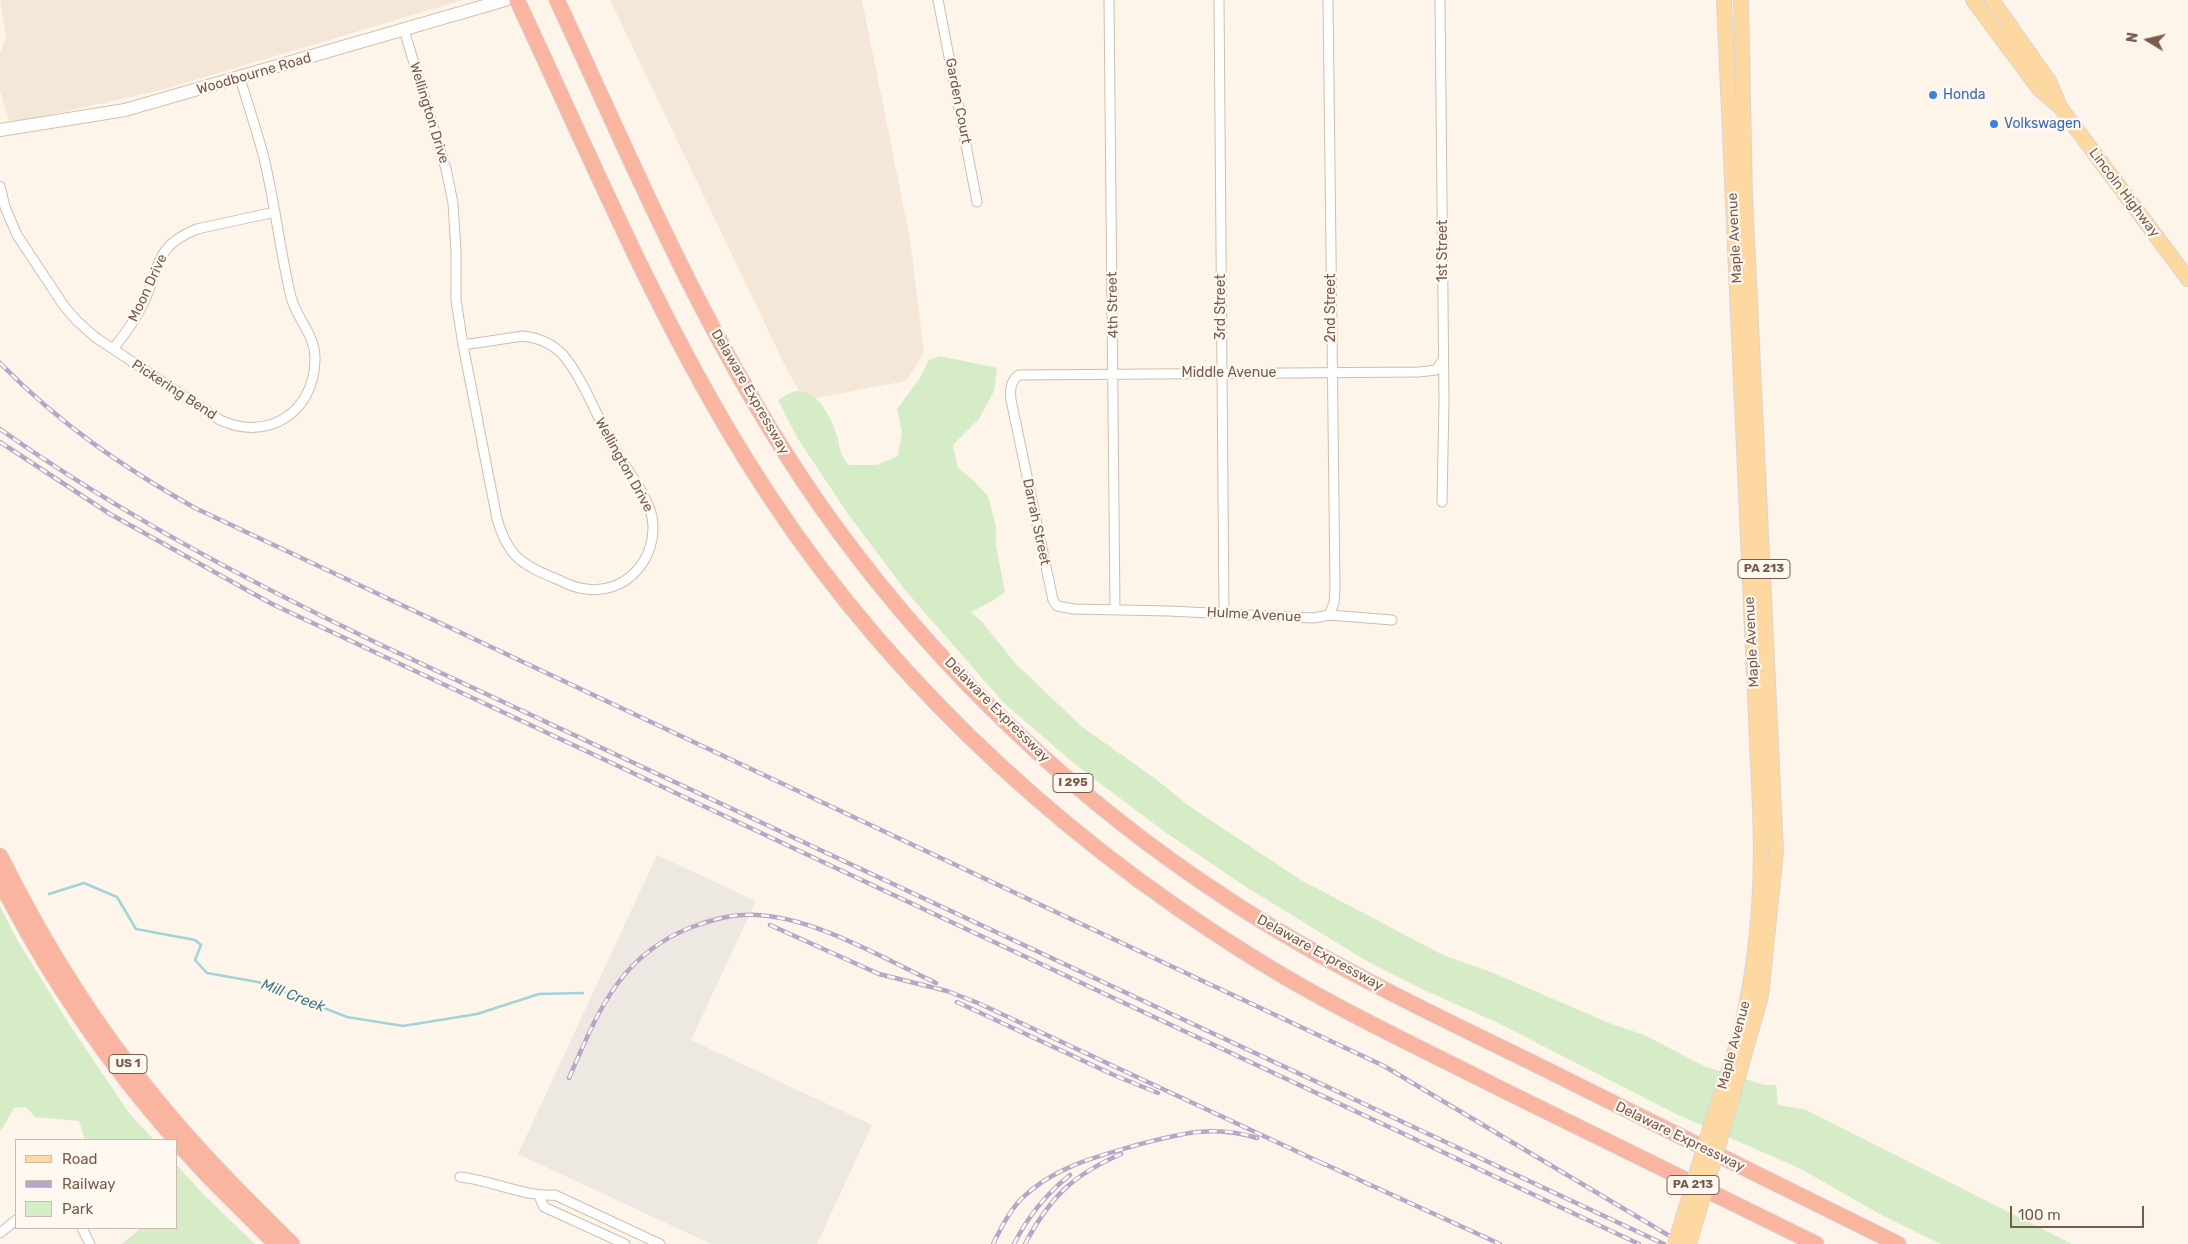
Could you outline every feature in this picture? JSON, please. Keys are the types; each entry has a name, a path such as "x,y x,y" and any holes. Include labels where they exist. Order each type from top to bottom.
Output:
{"highway":[{"name":"I 295","path":"517,0 658,301 702,385 747,461 806,548 874,633 928,694 985,752 1067,824 1139,881 1202,925 1274,971 1424,1050 1816,1244"},
{"name":"Delaware Expressway","path":"556,0 690,284 720,343 766,423 838,530 882,587 950,665 1045,758 1098,804 1190,874 1235,904 1318,954 1417,1006 1898,1244"},
{"name":"US 1","path":"0,856 44,939 114,1046 196,1146 292,1244"},
{"name":"US 1","path":"0,881 34,944 86,1026 125,1079 174,1139"},
{"name":"US 1","path":"178,1143 209,1178 276,1244"}],"main road":[{"name":"Maple Avenue","path":"1688,1244 1744,1017 1756,943 1761,874 1760,808 1724,0"},
{"name":"Maple Avenue","path":"1675,1244 1717,1129 1761,996 1776,852 1745,207 1741,0"},
{"name":"Lincoln Highway","path":"1973,0 2039,88 2060,107 2188,279"},
{"name":"Lincoln Highway","path":"1992,0 2049,81 2060,107"},
{"name":"Woodbourne Road","path":"0,130 125,110 501,1"}],"street":[{"name":"Garden Court","path":"938,0 977,202"},
{"name":"4th Street","path":"1109,0 1115,610"},
{"name":"3rd Street","path":"1219,0 1224,613"},
{"name":"2nd Street","path":"1328,0 1335,587 1334,603 1329,615"},
{"name":"1st Street","path":"1440,0 1442,361 1444,401 1442,502"},
{"name":"Wellington Drive","path":"404,30 446,169 453,203 456,244 456,300 463,345 497,519 503,539 508,548 528,566 574,587 587,590 604,589 624,581 635,572 646,558 653,532 652,516 646,500 613,446 570,364 558,350 547,343 530,337 506,337 463,345"},
{"name":"Pickering Bend","path":"0,186 5,207 18,235 64,306 89,332 204,412 228,424 257,429 283,420 295,410 310,390 316,359 310,334 292,299 264,158 240,78"},
{"name":"Moon Drive","path":"113,350 138,314 160,258 174,242 186,233 197,229 275,212"},
{"name":"Middle Avenue","path":"1014,380 1019,375 1419,372 1436,370 1442,361"},
{"name":"Darrah Street","path":"1014,380 1010,390 1011,400 1053,600 1059,608 1115,610"},
{"name":"Hulme Avenue","path":"1115,610 1313,618 1329,615 1392,620"},
{"path":"460,1177 480,1179 539,1196 555,1195 660,1244"},
{"path":"539,1196 544,1207 625,1244"},
{"path":"0,1233 15,1221"},
{"path":"82,1229 90,1244"}],"shaded area":[{"path":"0,0 463,0 161,90 36,118 9,121 0,91 0,53 6,37"},
{"path":"610,0 862,0 910,239 924,353 906,381 805,400 788,372"},
{"path":"657,855 756,901 691,1040 872,1125 817,1244 711,1244 518,1154"}],"green space":[{"path":"940,356 997,368 994,391 979,419 953,445 958,468 972,479 988,496 996,527 996,546 1005,592 971,612 983,623 1015,663 1081,726 1157,780 1189,806 1301,880 1443,955 1491,972 1609,1023 1644,1035 1706,1067 1765,1085 1776,1085 1778,1105 1804,1109 2072,1244 1941,1244 1885,1217 1801,1169 1676,1114 1496,1022 1424,990 1365,960 1246,887 1165,832 1077,766 1004,703 905,590 848,514 798,439 778,400 794,391 800,391 812,396 822,405 830,417 841,452 849,465 877,465 898,456 902,432 897,409 920,378 929,360"},
{"path":"0,906 16,938 69,1024 129,1113 153,1139 85,1139 79,1121 35,1117 26,1107 14,1108 0,1132"},
{"path":"178,1166 204,1195 255,1244 122,1244 140,1229 178,1229"}],"waterway":[{"name":"Mill Creek","path":"49,894 84,883 117,897 136,929 195,940 201,945 195,960 207,973 258,982 347,1017 403,1026 477,1014 539,994 583,993"}],"railway":[{"path":"0,363 45,405 92,443 195,508 1384,1066 1683,1244"},
{"path":"0,429 91,489 184,544 280,595 377,643 1664,1244"},
{"path":"0,442 110,514 272,604 1639,1244"},
{"path":"569,1078 603,1005 633,965 671,937 692,927 718,919 744,915 768,916 817,928 867,949 936,983"},
{"path":"770,925 879,974 947,991 978,1003 1326,1165"},
{"path":"957,1002 1116,1076 1158,1093"},
{"path":"993,1244 1002,1226 1021,1199 1047,1179 1076,1164 1137,1145 1182,1134 1211,1131 1241,1134 1257,1138"},
{"path":"1025,1244 1044,1213 1064,1189 1089,1170 1121,1154"},
{"path":"1320,1162 1500,1244"},
{"path":"1014,1244 1038,1206 1070,1175"}],"place":[{"name":"Honda","path":"1933,95"},
{"name":"Volkswagen","path":"1994,124"}]}
